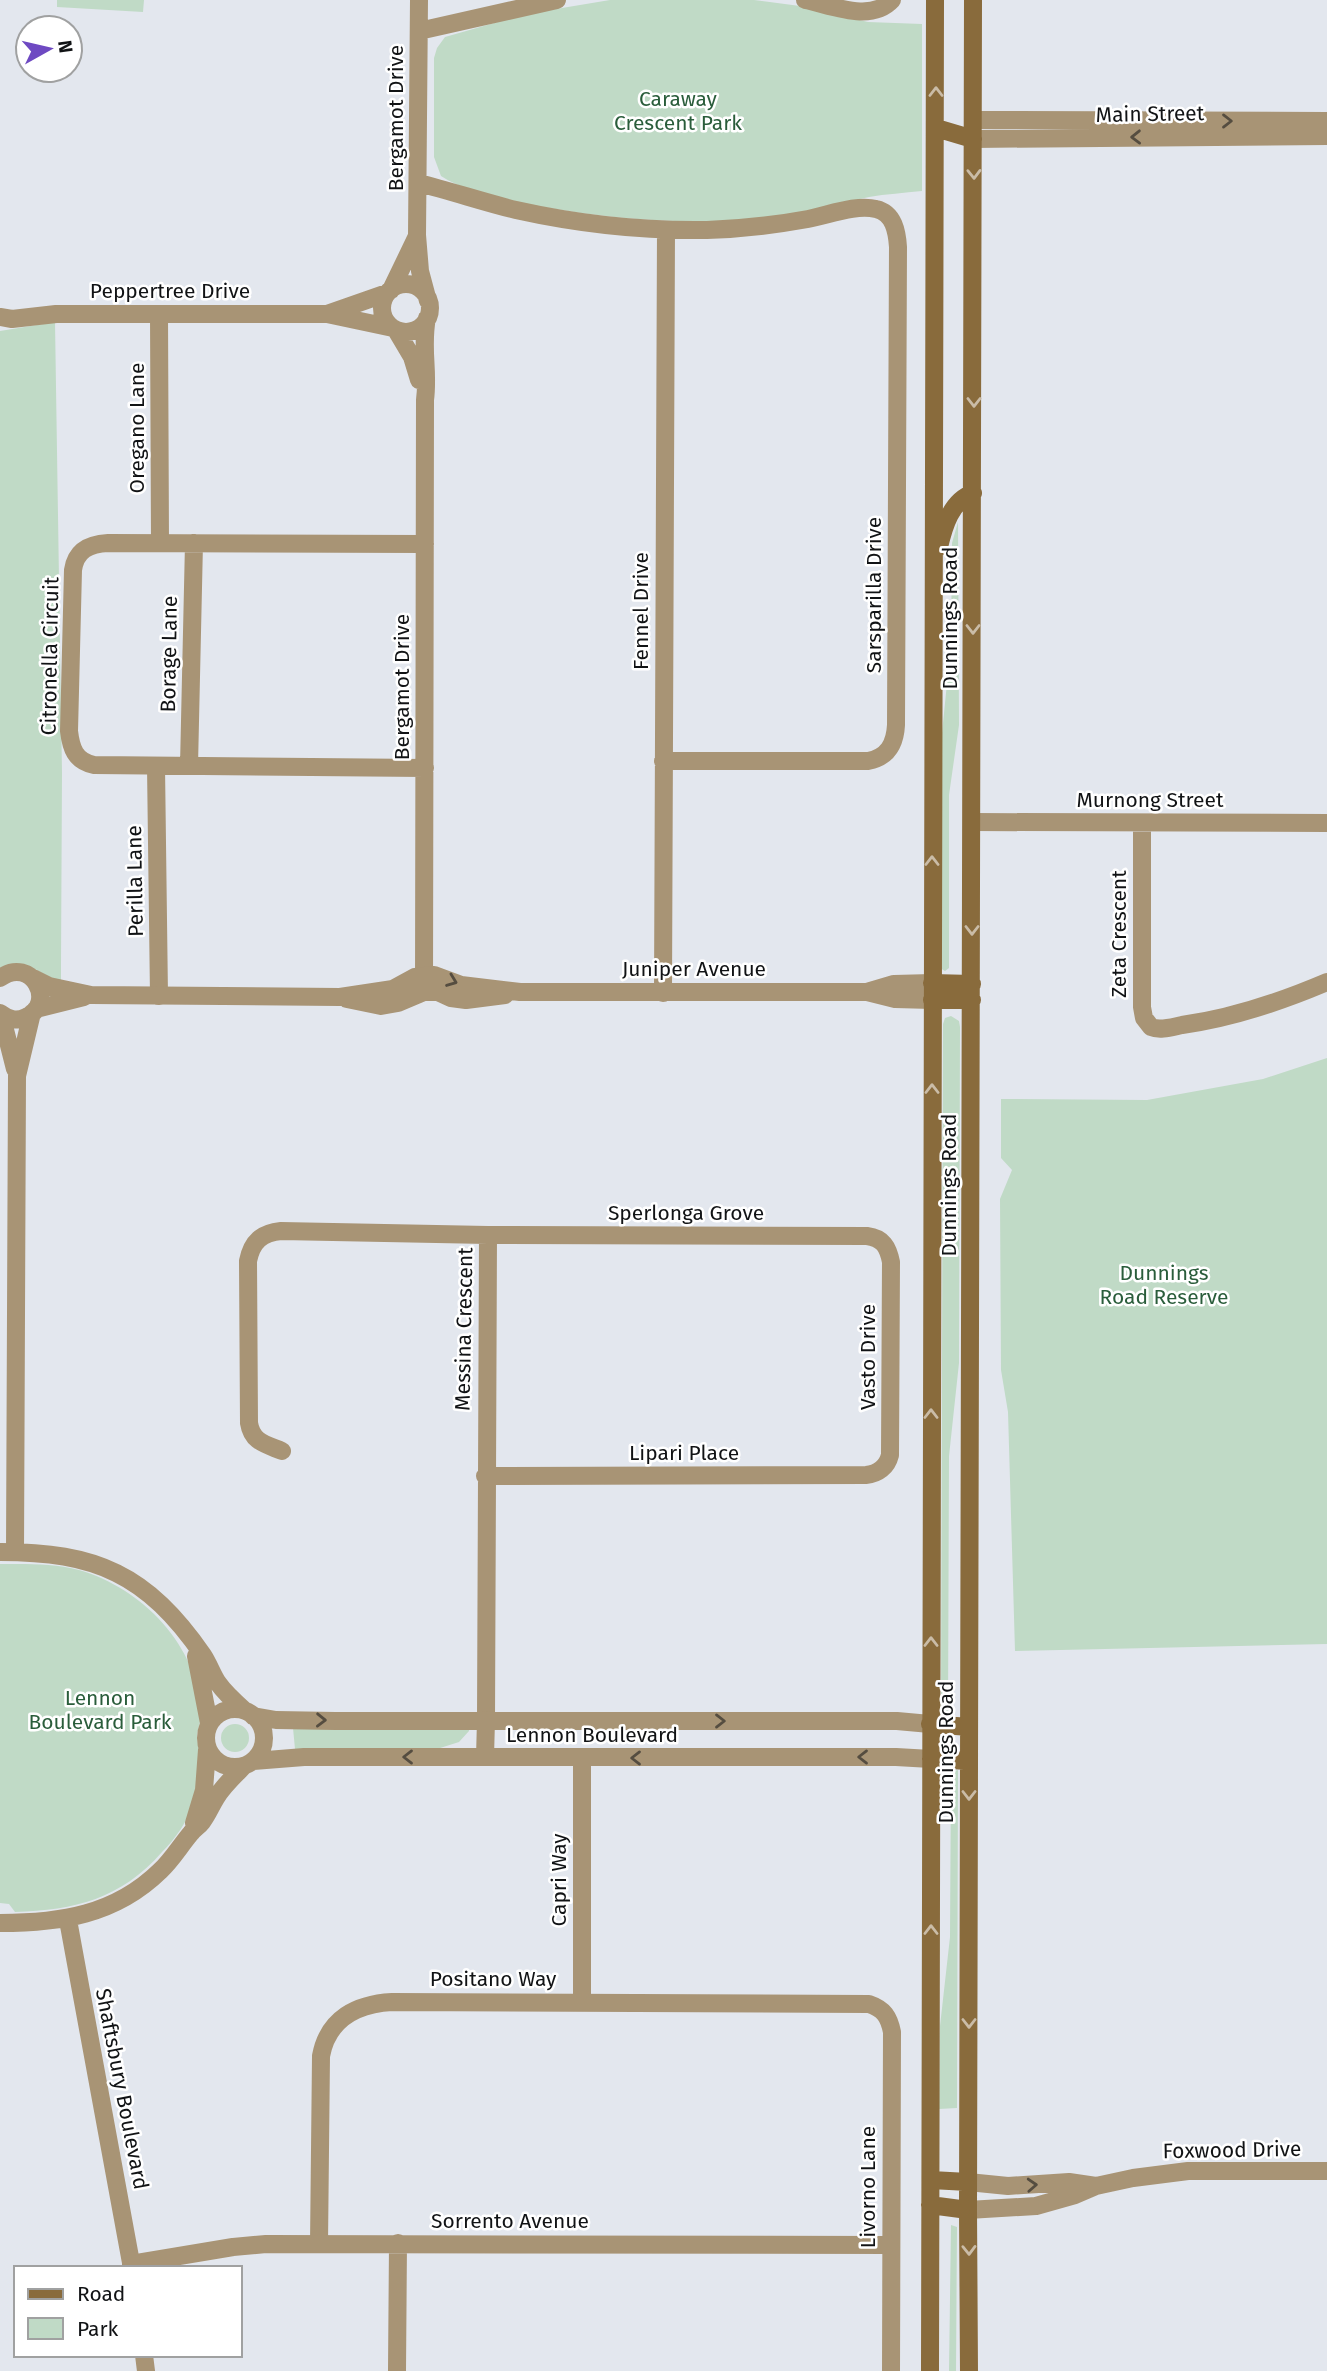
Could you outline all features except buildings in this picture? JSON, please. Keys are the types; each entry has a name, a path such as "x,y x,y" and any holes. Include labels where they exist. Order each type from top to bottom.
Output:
{"main road":[{"name":"Dunnings Road","path":"930,2371 932,574 936,0"},
{"name":"Dunnings Road","path":"969,2371 973,0"},
{"path":"936,128 974,120"},
{"path":"936,128 973,139"},
{"path":"932,574 950,514 966,495 974,493"},
{"path":"932,991 972,992"},
{"path":"930,1724 969,1727"},
{"path":"931,1759 969,1761"},
{"path":"931,2180 968,2182"},
{"path":"930,2205 968,2210"}],"street":[{"name":"Bergamot Drive","path":"419,0 417,235 420,271 428,310 423,347 428,379 425,400 424,983"},
{"path":"419,31 557,0"},
{"path":"805,0 867,12 877,11 889,3"},
{"name":"Main Street","path":"974,120 1327,121"},
{"name":"Main Street","path":"973,139 1327,136"},
{"path":"418,183 516,210 601,225 666,230"},
{"name":"Sarsparilla Drive","path":"663,761 868,761 887,752 894,742 896,712 896,230 885,212 868,208 758,226 666,230"},
{"name":"Fennel Drive","path":"663,993 666,230"},
{"name":"Bergamot Drive","path":"389,292 417,235"},
{"path":"402,285 414,286 424,293 428,310 421,327 414,330 395,329 385,321 383,303 389,292 402,285"},
{"name":"Peppertree Drive","path":"327,314 389,292"},
{"name":"Peppertree Drive","path":"4,321 56,314 327,314 395,329"},
{"name":"Oregano Lane","path":"159,314 160,543"},
{"name":"Bergamot Drive","path":"395,329 412,357 425,400"},
{"name":"Citronella Circuit","path":"425,544 100,543 85,548 77,555 73,570 69,731 80,760 97,765 425,768"},
{"name":"Borage Lane","path":"189,766 194,543"},
{"name":"Perilla Lane","path":"156,766 159,996"},
{"name":"Murnong Street","path":"973,822 1327,823"},
{"name":"Zeta Crescent","path":"1142,823 1142,1007 1144,1018 1150,1027 1164,1028 1214,1021 1258,1009 1327,982"},
{"path":"1,977 16,971 49,986 91,995 159,996 340,997 393,989 415,977 424,983"},
{"name":"Juniper Avenue","path":"424,983 433,975 470,987 520,992 867,992 895,999 932,991"},
{"path":"0,1923 68,1920 104,1909 137,1891 176,1855 191,1833 201,1824 223,1788 260,1753 264,1738 262,1728 222,1689 203,1654 156,1600 124,1576 88,1560 62,1555 7,1552 17,1076 40,994 33,978"},
{"path":"1,1014 15,1020 34,1011 91,995"},
{"path":"1,1014 17,1076"},
{"name":"Messina Crescent","path":"282,1451 256,1441 249,1423 248,1261 256,1241 263,1235 281,1231 488,1234 485,1757"},
{"name":"Sperlonga Grove","path":"488,1234 867,1236 884,1242"},
{"name":"Vasto Drive","path":"881,1469 889,1459 890,1441 891,1262 884,1242"},
{"name":"Lipari Place","path":"485,1476 866,1475 881,1469"},
{"path":"188,1637 201,1674 209,1723 205,1736 208,1750 204,1790 191,1833"},
{"path":"209,1723 224,1711 249,1713"},
{"name":"Lennon Boulevard","path":"249,1713 276,1720 897,1721 930,1724"},
{"path":"208,1750 216,1761 225,1766 235,1768 249,1763"},
{"name":"Lennon Boulevard","path":"249,1763 292,1757 931,1759"},
{"name":"Capri Way","path":"582,1758 582,2003"},
{"name":"Shaftsbury Boulevard","path":"68,1920 131,2266"},
{"name":"Positano Way","path":"319,2244 321,2056 327,2035 341,2018 359,2008 377,2002 863,2003 879,2008"},
{"name":"Livorno Lane","path":"879,2008 888,2017 892,2032 891,2371"},
{"name":"Foxwood Drive","path":"968,2210 1036,2206 1096,2186 1188,2171 1327,2171"},
{"name":"Foxwood Drive","path":"968,2182 1009,2186 1069,2182 1096,2186"},
{"path":"397,2371 398,2243"},
{"name":"Sorrento Avenue","path":"131,2266 241,2246 398,2243 891,2245"}],"green space":[{"path":"57,0 144,0 143,12 57,7"},
{"name":"Caraway Crescent Park","path":"610,0 754,0 800,6 868,22 922,24 922,191 869,197 770,217 684,221 627,218 543,207 477,192 441,176 434,157 434,58 445,37 526,14"},
{"path":"55,322 62,773 61,980 57,981 23,965 0,968 0,331"},
{"path":"958,522 959,725 949,795 949,968 945,971 940,968 941,743 951,643 952,543"},
{"path":"951,1016 959,1021 960,1027 959,1363 949,1456 948,1713 941,1707 943,1024 945,1018"},
{"name":"Dunnings Road Reserve","path":"1327,1058 1327,1644 1015,1651 1008,1412 1001,1370 1000,1199 1012,1170 1001,1158 1001,1099 1147,1100 1263,1079"},
{"name":"Lennon Boulevard Park","path":"0,1564 40,1564 79,1570 124,1591 163,1623 190,1665 198,1689 201,1714 197,1735 199,1777 188,1816 172,1841 130,1881 96,1899 77,1905 15,1912 9,1904 0,1903"},
{"path":"235,1724 245,1728 249,1738 245,1748 235,1752 225,1748 221,1738 225,1728"},
{"path":"293,1728 469,1731 459,1742 437,1749 295,1749"},
{"path":"958,1770 957,2108 939,2109 940,2026 950,1937 951,1772"},
{"path":"951,2225 957,2227 956,2371 949,2371"}]}
